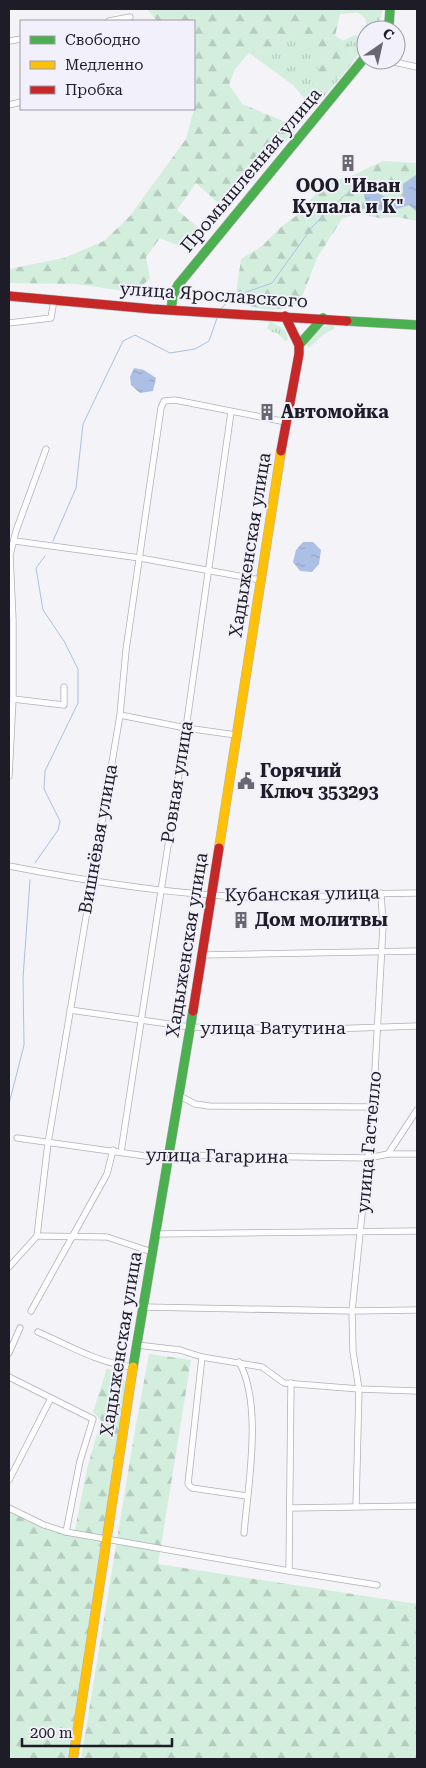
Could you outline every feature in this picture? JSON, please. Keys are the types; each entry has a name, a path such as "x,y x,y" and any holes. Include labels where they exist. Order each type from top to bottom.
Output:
{"main road":[{"name":"Промышленная улица","path":"171,310 173,295 178,285 356,68"},
{"name":"улица Ярославского","path":"9,296 171,310 417,325"},
{"path":"284,316 299,345 323,318"},
{"name":"Хадыженская улица","path":"73,1759 105,1544 155,1234 170,1155 286,422 298,368 299,345"}],"street":[{"path":"114,20 130,17"},
{"path":"9,323 24,323 51,318 54,300"},
{"name":"Вишнёвая улица","path":"36,1236 48,1143 120,715 126,650 161,408 164,401 175,400 231,412"},
{"path":"231,412 286,422"},
{"name":"Ровная улица","path":"121,1152 186,728 231,412"},
{"path":"9,776 13,620 10,555 16,531 46,450"},
{"path":"9,530 16,531"},
{"path":"15,541 140,558 261,580"},
{"path":"11,694 64,705 64,687"},
{"path":"120,715 186,728 236,735"},
{"name":"Кубанская улица","path":"9,866 91,880 211,895 248,897 417,893"},
{"name":"улица Гастелло","path":"356,1506 359,1389 353,1352 352,1311 374,1107 381,954 381,893"},
{"path":"202,955 381,954 417,951"},
{"name":"улица Ватутина","path":"70,1010 190,1027 326,1029 417,1026"},
{"path":"178,1095 194,1104 209,1106 374,1107"},
{"path":"388,1154 417,1110"},
{"name":"улица Гагарина","path":"17,1138 160,1158 170,1155 369,1158 388,1154 417,1154"},
{"path":"31,1310 107,1174 113,1150"},
{"path":"155,1234 362,1230 417,1231"},
{"path":"9,1267 36,1236 107,1237 152,1252"},
{"path":"143,1307 352,1311 417,1310"},
{"path":"9,1352 20,1328"},
{"path":"38,1332 96,1358 119,1366 134,1367"},
{"path":"137,1345 180,1350 202,1357 262,1366 284,1383 417,1391"},
{"path":"202,1357 188,1484 192,1488 247,1496"},
{"path":"238,1362 243,1370 252,1402 249,1491 244,1534"},
{"path":"9,1377 46,1395 50,1400 9,1480"},
{"path":"289,1571 291,1384"},
{"name":"Хадыженская улица","path":"50,1400 93,1420 80,1461 66,1532"},
{"path":"291,1508 417,1506"},
{"path":"9,1508 27,1518 105,1544 377,1585"}],"green space":[{"path":"147,9 372,9 366,12 340,14 335,36 349,44 354,60 342,76 312,84 318,69 332,55 314,51 311,37 290,38 267,52 249,53 235,69 229,85 242,104 298,127 226,210 196,183 177,210 200,229 191,247 174,244 160,238 146,257 150,278 141,287 131,292 76,284 9,283 9,269 64,258 104,241 130,216 186,139 195,110 195,20 156,20"},
{"path":"372,9 383,9 380,20 366,20 357,12 366,12"},
{"path":"356,35 356,58 354,60 349,44 343,41"},
{"path":"311,36 332,55 318,69 331,78 342,76 313,109 293,85 249,53 267,52 290,38"},
{"path":"383,161 417,163 417,221 397,217 379,218 356,213 342,219 317,258 300,302 283,308 268,309 252,307 235,301 241,259 262,246 282,226 296,216 325,183 351,176"},
{"path":"270,321 285,330 288,340 285,341 277,333 267,328"},
{"path":"332,324 335,328 323,335 310,347 307,346 307,342 319,329"},
{"path":"149,1354 191,1360 158,1564 417,1604 417,1759 81,1759"},
{"path":"107,1368 117,1373 126,1381 123,1417 68,1759 9,1759 9,1510 74,1535 87,1469 101,1420 93,1412"}],"water":[{"path":"416,175 417,212 409,205 387,212 367,208 363,190 384,196 395,203 403,199 403,184"},
{"path":"134,368 144,370 156,378 153,391 140,393 131,385 130,377"},
{"path":"303,542 313,542 321,550 319,564 312,572 300,571 293,562 296,550"}],"waterway":[{"path":"220,310 232,297 272,283 313,226 345,195 363,190"},
{"path":"53,541 76,488 83,424 123,341 135,335 170,353 195,349 209,341 217,318"},
{"path":"35,863 58,830 60,821 44,789 45,771 78,703 78,669 64,641 43,610 36,568 45,556"},
{"path":"9,1104 24,1045 23,978 30,880"}],"traffic: fast":[{"path":"389,20 390,9"},
{"path":"171,310 173,295 178,285 356,68"},
{"path":"299,345 323,318"},
{"path":"347,321 417,325"},
{"path":"133,1367 193,1011"}],"traffic: slow":[{"path":"219,848 281,451"},
{"path":"73,1759 133,1367"}],"traffic: jam":[{"path":"9,296 152,309 347,321"},
{"path":"281,451 299,354 299,345 285,316"},
{"path":"193,1011 219,848"}],"place":[{"name":"ООО \"Иван Купала и К\"","path":"348,163"},
{"name":"Автомойка","path":"267,412"},
{"name":"Горячий Ключ 353293","path":"246,781"},
{"name":"Дом молитвы","path":"241,920"}]}
